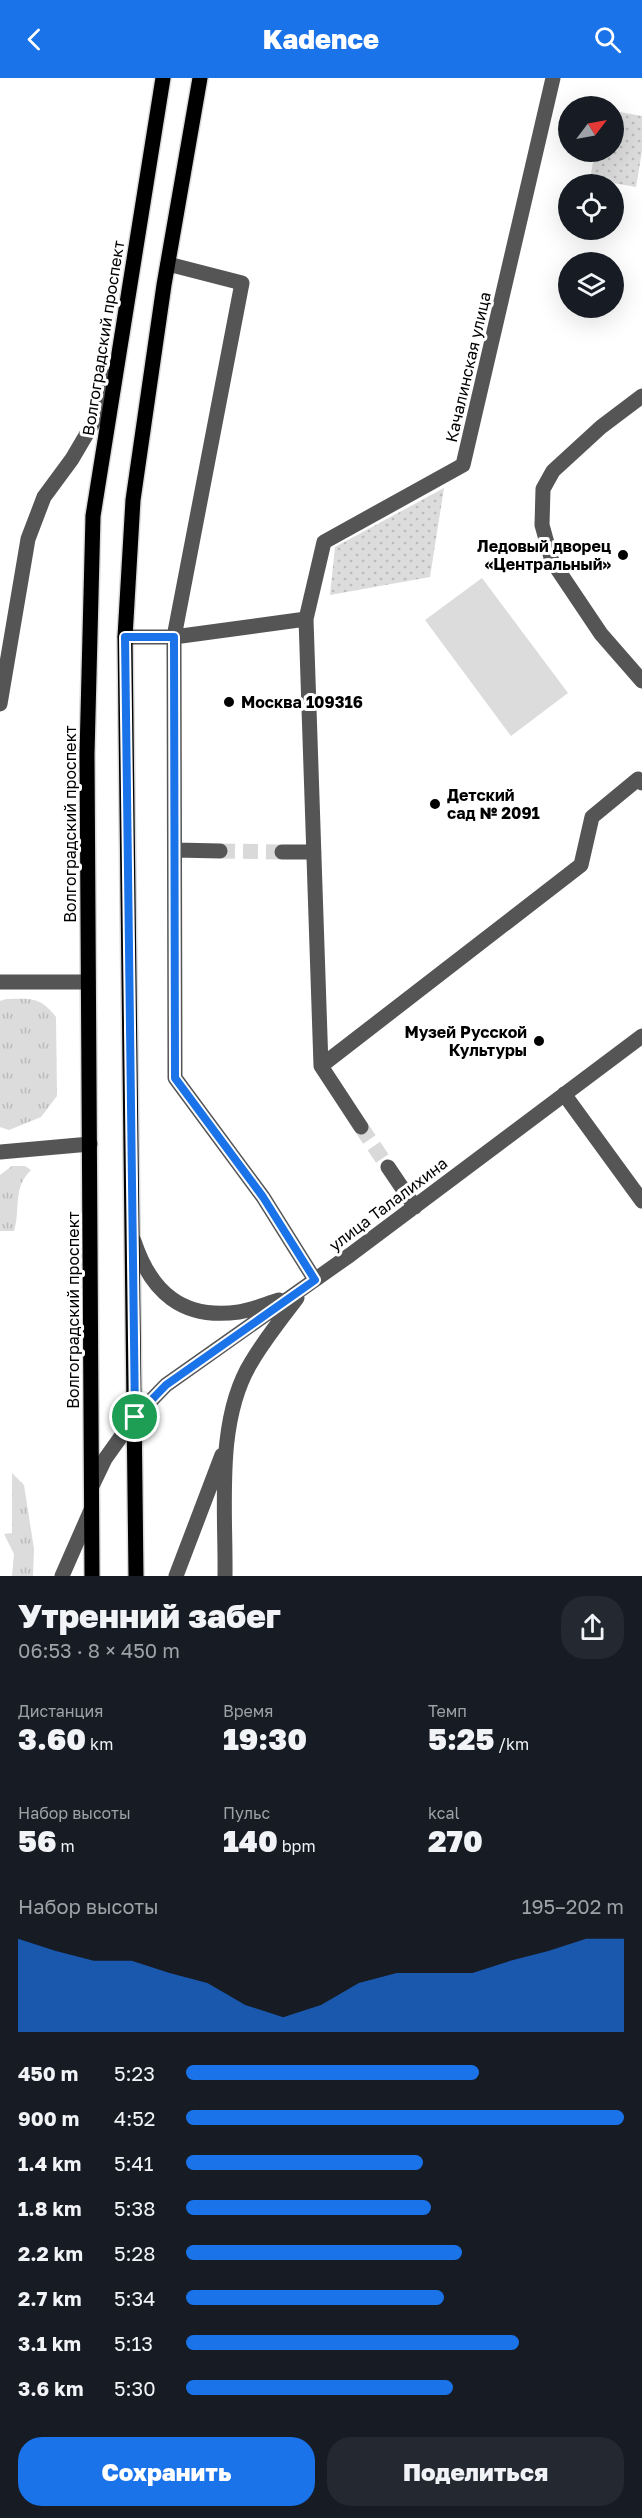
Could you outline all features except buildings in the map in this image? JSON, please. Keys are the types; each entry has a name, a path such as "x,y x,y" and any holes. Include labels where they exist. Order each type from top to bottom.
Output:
{"main road":[{"name":"Волгоградский проспект","path":"92,1576 87,721 93,516 162,78"},
{"path":"136,1576 125,637 133,500 168,264 200,78"}],"street":[{"name":"Качалинская улица","path":"321,1066 306,618 324,542 463,465 553,78"},
{"path":"168,264 242,283 174,637 175,1078 263,1197 310,1284 251,1362 234,1400 226,1444 225,1576"},
{"path":"0,704 28,539 44,497 72,459 92,425 116,367"},
{"path":"642,396 601,427 553,471 543,489 542,525 552,561 601,634 642,681"},
{"path":"125,637 174,637 306,618"},
{"path":"361,1127 321,1066 581,865 592,817 638,779 642,783"},
{"path":"176,850 220,851"},
{"path":"282,852 314,852"},
{"path":"0,982 88,982"},
{"name":"улица Талалихина","path":"92,1486 105,1459 135,1417 166,1385 310,1284 642,1036"},
{"path":"564,1094 642,1200"},
{"path":"0,1152 90,1144"},
{"path":"388,1167 415,1207"},
{"path":"132,1237 142,1266 155,1286 169,1298 188,1308 211,1313 239,1312 291,1297"},
{"path":"176,1576 226,1444"},
{"path":"62,1576 91,1510"}],"green space":[{"path":"624,113 642,116 642,151 636,187 624,185 624,174 591,174 593,162 624,162"},
{"path":"444,488 430,577 330,595 335,547"},
{"path":"482,578 568,693 511,736 425,620"},
{"path":"6,999 34,1000 45,1005 56,1017 57,1096 41,1117 9,1130 0,1127 0,1001"},
{"path":"12,1166 25,1166 31,1170 19,1191 14,1231 0,1231 0,1175"},
{"path":"12,1473 24,1485 34,1549 33,1576 12,1576 14,1554 4,1534 12,1533"}],"tunnel":[{"path":"220,851 282,852"},
{"path":"361,1127 388,1167"}],"place":[{"name":"Ледовый дворец «Центральный»","path":"623,555"},
{"name":"Москва 109316","path":"229,702"},
{"name":"Детский сад № 2091","path":"435,804"},
{"name":"Музей Русской Культуры","path":"539,1041"}],"route":[{"path":"125,637 174,637 175,1078 263,1197 315,1280 166,1385 135,1417 125,637"}]}
